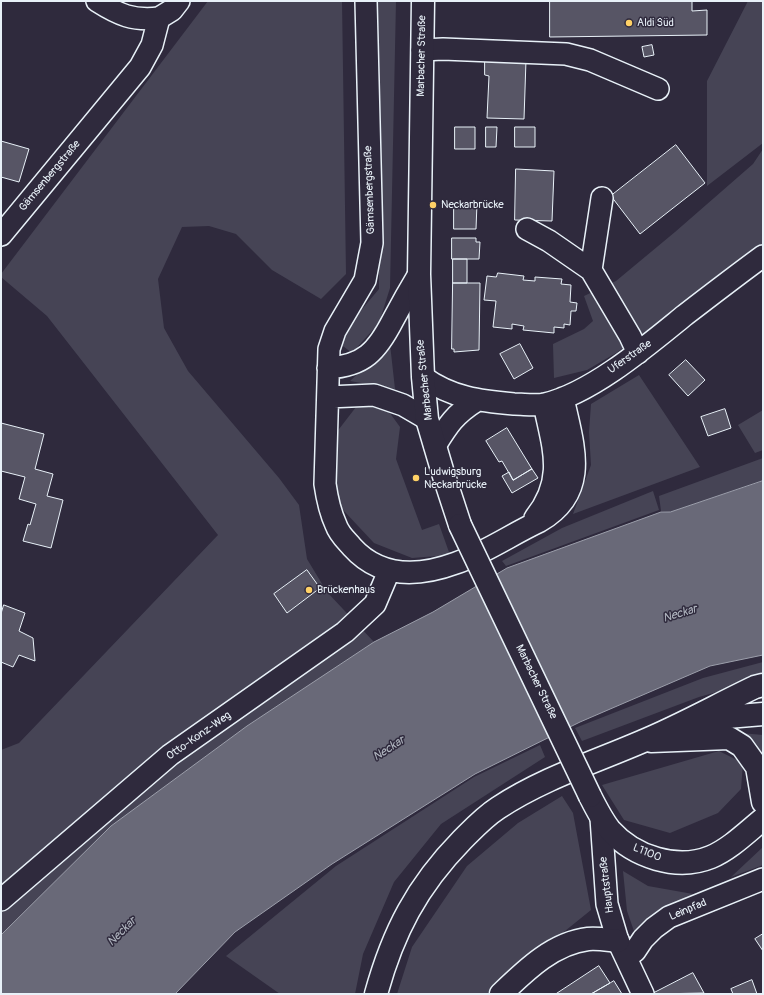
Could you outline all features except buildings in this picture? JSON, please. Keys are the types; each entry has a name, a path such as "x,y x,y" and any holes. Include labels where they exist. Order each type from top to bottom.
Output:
{"main road":[{"name":"Marbacher Straße","path":"423,1 419,318 423,377 428,419 460,525 601,818"},
{"path":"377,993 393,941 415,897 443,859 475,826 497,808 556,776 642,742 755,687 763,685"},
{"path":"642,742 727,717 763,714"},
{"path":"642,742 729,738 742,746 757,767 763,802"},
{"name":"L1100","path":"601,818 611,831 632,848 665,861 687,863 711,857 736,842 763,819"},
{"path":"501,994 530,967 572,943 588,939 622,950"}],"street":[{"path":"97,1 127,18 144,20 159,18 172,10 179,1"},
{"name":"Gämsenbergstraße","path":"366,1 372,243 365,280 333,336 329,349 328,368 325,484 328,504 344,538 359,555 375,566 389,571 423,571 456,563 509,538 551,514 561,505 572,485 574,474 574,456 554,401"},
{"name":"Gämsenbergstraße","path":"1,235 140,67 152,45 159,18"},
{"path":"422,50 442,49 566,54 590,60 658,89"},
{"path":"591,270 602,198"},
{"path":"527,229 549,241 591,270 630,336 638,353"},
{"name":"Uferstraße","path":"423,377 438,388 476,401 534,405 554,401 609,372 638,353 724,284 763,256"},
{"path":"328,368 342,368 357,363 374,351 386,336 419,274"},
{"path":"328,398 374,395 403,405 428,419"},
{"path":"435,446 450,421 462,410 476,401"},
{"name":"Otto-Konz-Weg","path":"1,900 170,755 345,632 375,604 389,571"},
{"name":"Hauptstraße","path":"601,818 607,904 622,950 643,994"},
{"name":"Leinpfad","path":"622,950 635,951 643,939 654,928 669,917 763,879"}],"shaded area":[{"path":"208,1 342,1 346,274 321,299 272,270 236,234 209,226 182,227 158,279 164,328 188,371 279,478 299,505 307,559 327,592 374,642 247,726 111,826 1,935 1,750 19,743 218,535 47,316 1,277 1,274"},
{"path":"378,1 396,1 390,288 379,323 352,353 339,343 352,321 379,289"},
{"path":"748,1 763,1 763,143 707,186 707,81"},
{"path":"763,149 763,244 713,284 616,353 587,370 554,378 553,344 584,329 593,321 584,296 616,281 753,164"},
{"path":"390,344 395,389 350,381"},
{"path":"639,375 700,467 573,514 591,465 589,432 591,404"},
{"path":"368,403 387,409 400,427 396,459 422,530 439,524 450,555 412,558 374,543 344,511 335,495 336,433 356,407"},
{"path":"763,410 763,450 755,453 738,425"},
{"path":"763,458 763,481 670,512 661,511 659,496"},
{"path":"653,491 659,510 506,566 502,561 562,528"},
{"path":"763,662 763,679 699,697 582,741 575,728 703,678"},
{"path":"741,733 763,735 763,757 761,751"},
{"path":"540,745 545,757 441,824 394,882 363,954 355,994 280,994 226,956 336,866 474,777"},
{"path":"719,751 743,763 741,789 718,813 670,833 624,820 602,785"},
{"path":"562,796 573,813 591,910 487,994 397,994 412,947 467,866 518,823"},
{"path":"763,847 763,865 731,877"},
{"path":"623,871 648,886 693,894 649,917 635,934 627,911"}],"water":[{"name":"Neckar","path":"763,481 763,655 710,666 580,722 475,774 332,864 235,932 175,994 1,994 1,935 111,826 247,726 374,642 433,612 507,568 661,512 670,512"}],"place":[{"name":"Aldi Süd","path":"629,23"},
{"name":"Neckarbrücke","path":"433,205"},
{"name":"Ludwigsburg Neckarbrücke","path":"416,478"},
{"name":"Brückenhaus","path":"309,590"}]}
